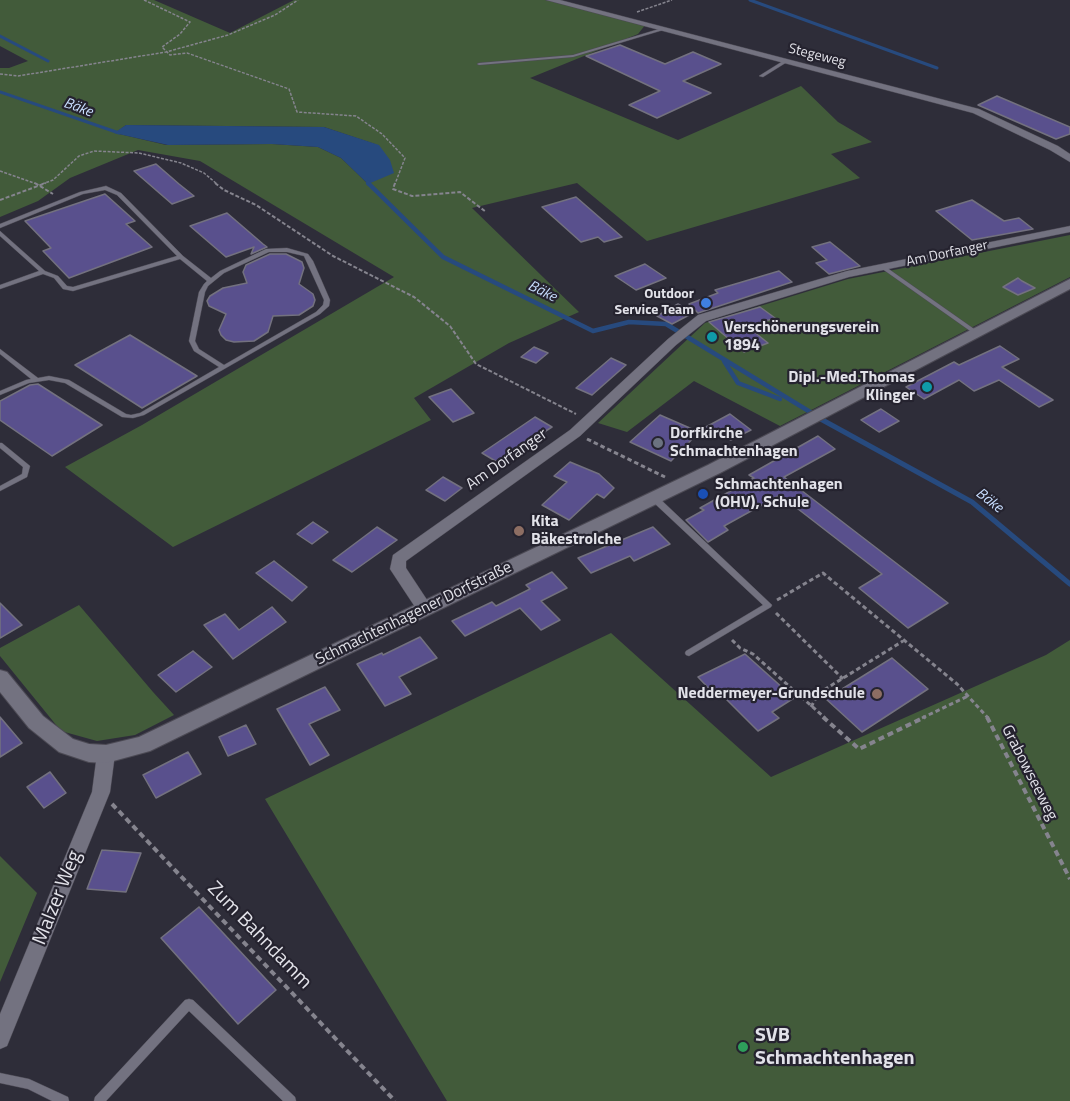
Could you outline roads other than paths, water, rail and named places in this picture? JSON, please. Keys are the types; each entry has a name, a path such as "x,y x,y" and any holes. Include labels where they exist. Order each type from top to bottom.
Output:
{"main road":[{"name":"Schmachtenhagener Dorfstraße","path":"106,754 143,745 171,732 655,499 1070,283"},
{"path":"0,678 36,722 66,746 76,750 106,754"}],"street":[{"name":"Stegeweg","path":"550,0 615,19 976,111 1054,148 1070,159"},
{"name":"Am Dorfanger","path":"425,609 398,569 398,559 575,433 672,342 702,318 847,274 1070,229"},
{"name":"Malzer Weg","path":"0,1039 100,792 106,754"}],"lane":[{"path":"479,64 573,56 661,30"},
{"path":"761,76 785,62"},
{"path":"0,226 82,193 106,188 118,194 181,257 210,280"},
{"path":"0,233 43,272 56,277 65,288 73,289 181,257"},
{"path":"0,393 28,381 49,378 66,381 124,416 142,414 318,313 326,306 327,300 306,255 287,250 268,250 246,259 210,280 202,292 192,341 196,350 223,367"},
{"path":"883,267 975,332"},
{"path":"0,286 43,272"},
{"path":"0,351 37,380"},
{"path":"0,445 27,466 25,474 0,489"},
{"path":"655,499 768,605 689,653"},
{"path":"99,1101 189,1004 291,1101"},
{"path":"0,1078 29,1084 64,1101"}],"water":[{"path":"126,125 324,127 379,145 390,160 394,173 368,184 341,158 318,147 272,144 168,145 114,133"}],"waterway":[{"path":"750,0 937,68"},
{"path":"0,36 48,61"},
{"name":"Bäke","path":"0,92 119,133"},
{"name":"Bäke","path":"368,183 369,179"},
{"name":"Bäke","path":"368,183 443,257 593,331 629,322 666,324 820,418"},
{"path":"724,361 738,383 780,399"},
{"name":"Bäke","path":"817,417 972,502 1070,584"}],"place":[{"name":"Outdoor Service Team","path":"706,303"},
{"name":"Verschönerungsverein 1894","path":"712,337"},
{"name":"Dipl.-Med.Thomas Klinger","path":"927,387"},
{"name":"Dorfkirche Schmachtenhagen","path":"658,443"},
{"name":"Schmachtenhagen (OHV), Schule","path":"703,494"},
{"name":"Kita Bäkestrolche","path":"519,531"},
{"name":"Neddermeyer-Grundschule","path":"877,694"},
{"name":"SVB Schmachtenhagen","path":"743,1047"}]}
